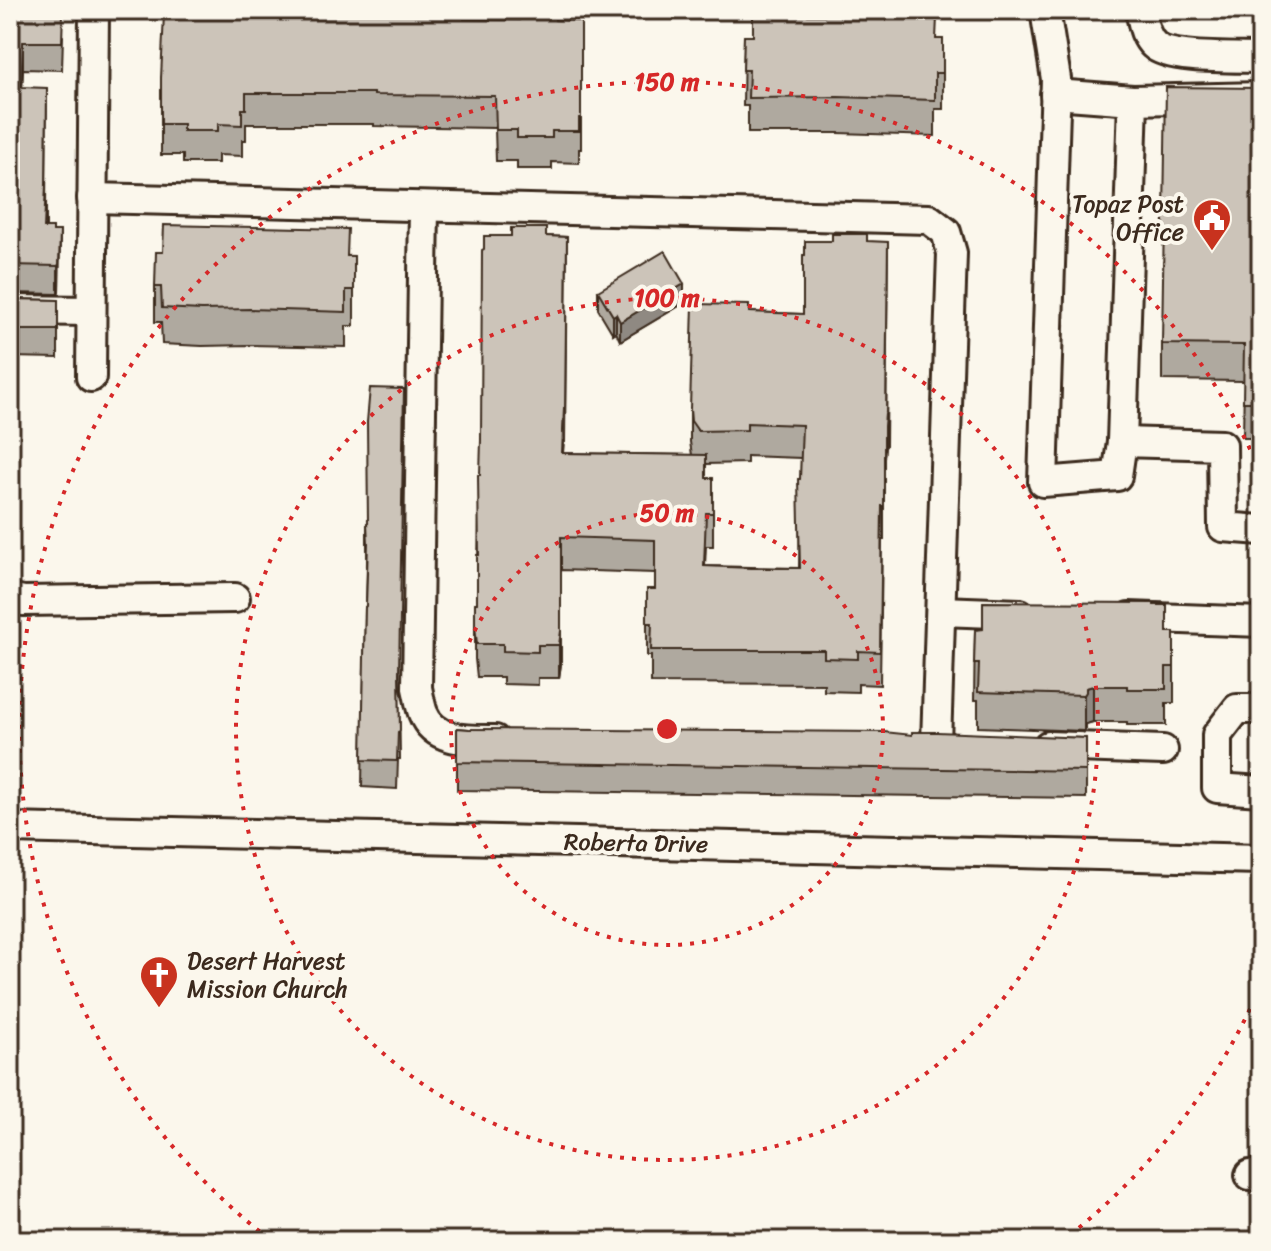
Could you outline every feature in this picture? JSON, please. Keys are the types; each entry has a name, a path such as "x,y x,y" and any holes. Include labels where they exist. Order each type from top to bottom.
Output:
{"street":[{"path":"91,377 94,10"},
{"path":"1045,10 1056,79 1043,482 1117,476 1122,442 1133,100"},
{"path":"1140,10 1145,33 1154,45 1166,53 1261,58"},
{"path":"1055,94 1133,100 1261,97"},
{"path":"92,198 929,219 946,232 952,253 936,743"},
{"path":"424,207 417,688 424,716 440,735 469,740 515,740"},
{"path":"10,310 91,311"},
{"path":"1122,442 1222,445 1223,527 1261,530"},
{"path":"10,598 23,601 235,598"},
{"path":"941,611 1047,615"},
{"path":"1108,617 1261,622"},
{"path":"1261,709 1237,709 1217,735 1217,788 1261,791"},
{"path":"905,743 967,744"},
{"path":"1027,746 1163,750"},
{"name":"Roberta Drive","path":"10,828 1261,859"}],"building":[{"path":"10,10 63,10 62,42 23,42 21,87 47,88 44,228 60,231 58,266 10,265"},
{"path":"185,10 220,10 220,15 280,16 280,10 424,10 464,13 464,19 519,20 519,12 555,12 555,20 581,21 579,131 552,131 552,138 517,138 517,130 496,130 495,96 246,93 242,125 218,124 218,131 183,131 183,124 161,124 161,78 164,14 184,14"},
{"path":"753,15 937,17 936,39 943,39 943,73 935,73 935,100 748,98 749,70 743,70 744,36 753,36"},
{"name":"Topaz Post Office","path":"1166,87 1261,88 1261,402 1243,402 1244,345 1162,344"},
{"path":"164,225 348,229 347,256 354,256 354,290 346,290 346,312 162,308 161,287 155,287 156,252 163,252"},
{"path":"511,228 546,228 546,236 567,237 562,453 706,455 706,478 713,478 713,513 706,513 704,566 751,568 800,568 798,479 802,425 747,423 747,430 698,431 691,421 690,409 693,304 749,305 749,312 803,314 805,241 832,241 832,234 867,234 867,241 888,242 880,652 858,651 858,659 824,658 824,650 651,650 652,623 647,623 647,589 655,589 655,540 561,537 559,645 538,645 538,652 503,651 503,644 477,644 475,603 479,555 482,250 484,236 511,236"},
{"path":"665,251 684,284 620,322 598,291"},
{"path":"10,299 58,300 58,330 10,330"},
{"path":"370,388 404,389 400,731 397,761 362,760"},
{"path":"983,602 1167,605 1167,632 1174,632 1174,667 1166,667 1166,689 1093,686 1086,688 1084,695 978,692 979,664 974,664 975,630 983,629"},
{"path":"457,728 884,732 912,735 912,732 937,732 1086,738 1086,771 457,762"}],"place":[{"name":"Topaz Post Office","path":"1212,252"},
{"name":"Desert Harvest Mission Church","path":"159,1009"}]}
